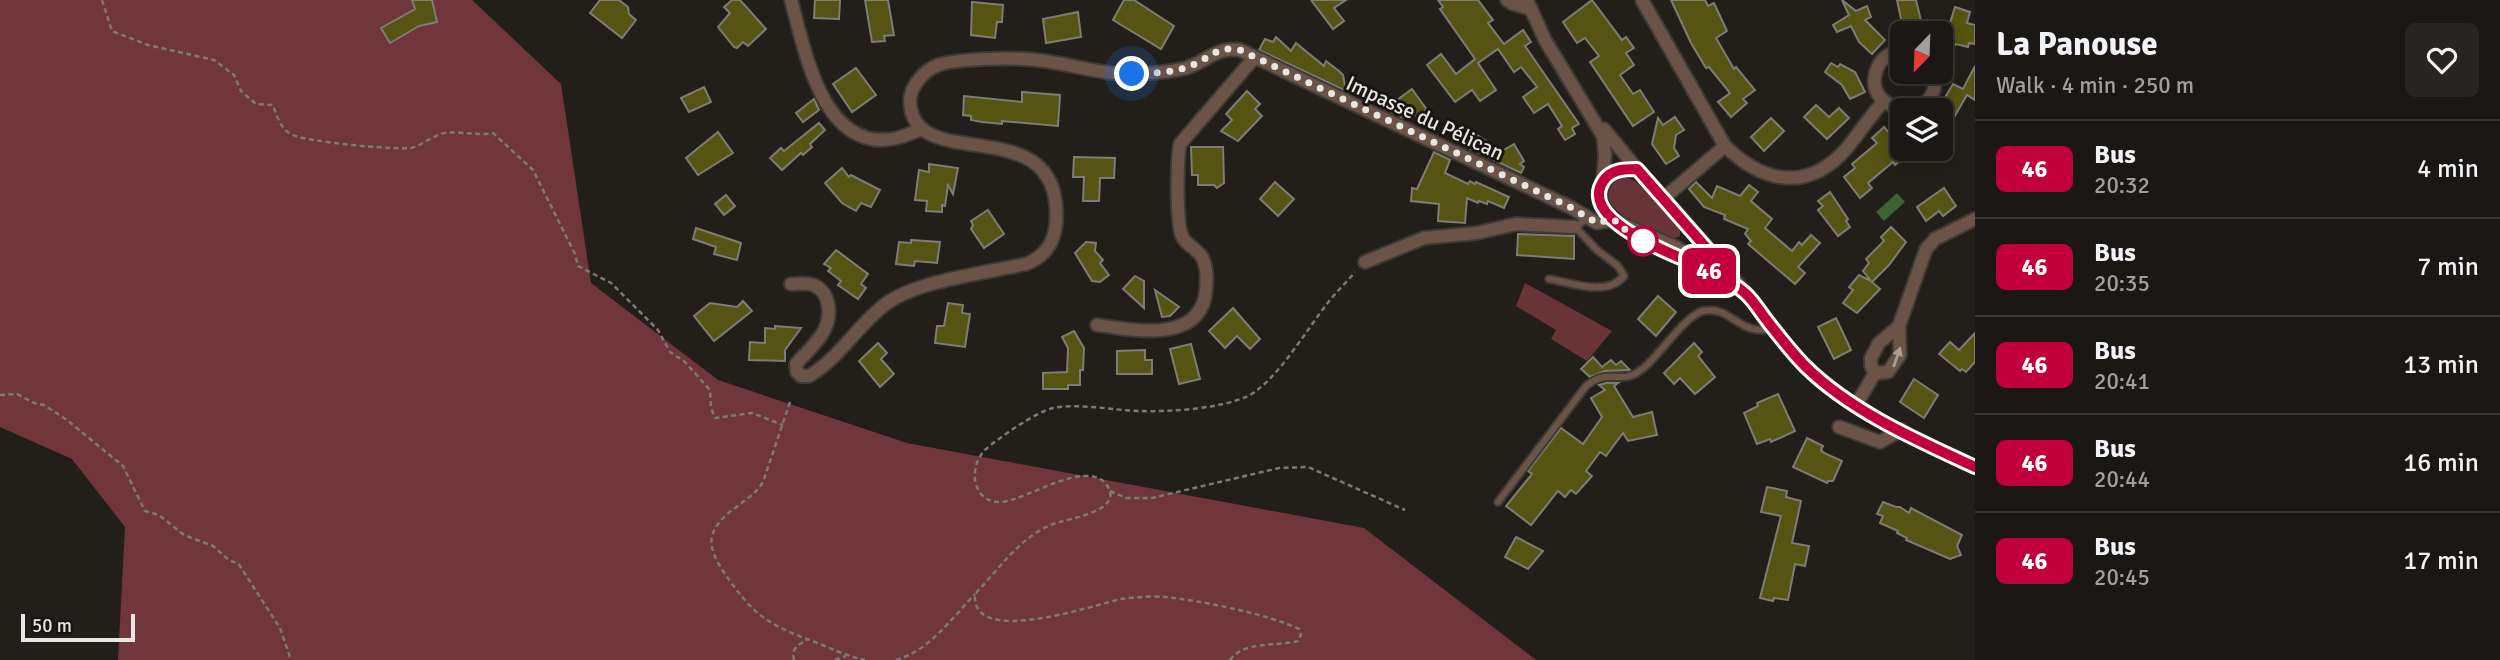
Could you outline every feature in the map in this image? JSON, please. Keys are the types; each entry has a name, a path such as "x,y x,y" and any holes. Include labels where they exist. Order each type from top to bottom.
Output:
{"street":[{"path":"790,284 817,286 825,296 829,308 823,333 796,364 796,372 801,376 809,376 885,305 901,295 1039,259 1048,249 1056,224 1055,195 1050,179 1041,166 1020,155 934,136 922,129 895,139 868,138 856,135 842,124 825,102 816,83 792,0"},
{"path":"1507,0 1513,4 1529,4 1545,40 1594,118 1809,369 1826,385 1856,405 1975,467"},
{"path":"1642,0 1725,146 1737,158 1766,174 1781,179 1797,178 1828,165 1847,148 1867,119 1884,101"},
{"name":"Impasse du Pélican","path":"922,129 916,121 910,102 912,92 925,74 936,66 951,62 1042,60 1132,74 1189,67 1227,48 1240,50 1597,223 1615,221"},
{"path":"1890,54 1877,67 1875,83 1884,101 1903,109 1917,107 1932,93 1934,84"},
{"path":"1097,325 1132,330 1172,329 1192,321 1201,312 1207,284 1203,258 1185,242 1180,228 1180,144 1254,58"},
{"path":"1594,118 1605,143 1600,202 1604,212 1615,221 1676,247 1748,295"},
{"path":"1664,198 1725,146"},
{"path":"1603,181 1612,173 1623,169 1637,169"},
{"path":"1584,215 1600,202"},
{"path":"1875,373 1888,372 1898,361 1901,348 1899,326 1926,248 1935,239 1975,219"},
{"path":"1365,262 1424,238 1477,233 1516,225 1575,227"},
{"path":"1676,247 1687,239 1689,228"},
{"path":"1875,373 1871,366 1874,350 1899,326"},
{"path":"1856,405 1875,373"},
{"path":"1839,427 1880,442 1901,430"}],"lane":[{"path":"1549,279 1606,287 1620,281 1624,276 1618,266 1597,250 1575,227 1584,215"},
{"path":"1615,221 1634,237 1723,277"},
{"path":"1498,502 1586,386 1600,378 1624,379 1641,370 1691,318 1702,311 1719,311 1751,331 1761,332 1773,328"}],"path":[{"path":"102,0 112,31 148,45 214,60 234,75 241,91 256,104 273,105 280,125 293,135 394,149 414,147 441,134 461,131 493,134 534,170 576,254 578,266 611,283 659,330 670,352 685,362 710,390 711,408 716,418 752,413 783,425"},
{"path":"1365,262 1329,300 1273,375 1250,395 1229,402 1184,410 1052,408 1012,429 984,451 974,465 973,479 985,498 998,502 1016,500 1063,479 1088,476 1101,479 1110,491 1126,498 1152,498 1298,465 1405,510"},
{"path":"0,396 17,394 44,405 67,420 123,466 145,511 159,515 184,535 212,546 230,561 238,563 280,628 290,660"},
{"path":"790,402 776,449 757,492 722,517 711,539 720,566 754,611 769,623 846,656 865,660"},
{"path":"896,660 908,657 922,648 1029,536 1052,524 1095,512 1106,506 1110,491"},
{"path":"975,594 974,604 978,612 990,619 999,620 1044,619 1125,599 1162,597 1262,616 1299,629 1301,635 1298,642 1247,648 1233,655 1230,660"},
{"path":"794,660 792,654 795,646 807,640"},
{"path":"835,660 846,656"}],"shaded area":[{"path":"0,0 472,0 561,84 591,283 718,380 907,443 1364,528 1536,660 118,660 125,527 72,459 0,427"},
{"path":"1623,177 1640,184 1655,198 1680,229 1680,236 1672,239 1654,232 1614,208 1609,200 1609,192 1614,183"},
{"path":"1897,193 1905,202 1884,221 1876,212"},
{"path":"1525,283 1612,331 1587,361 1551,339 1556,330 1516,306"}],"building":[{"path":"412,0 432,0 437,22 419,26 390,43 381,28 415,9"},
{"path":"600,0 619,0 628,7 629,14 636,20 622,38 590,13"},
{"path":"732,0 740,0 766,29 748,46 743,42 737,48 734,47 718,27 730,13 724,7"},
{"path":"815,0 840,0 839,19 814,18"},
{"path":"865,0 888,0 894,35 884,36 885,41 872,42"},
{"path":"1124,0 1134,0 1174,26 1161,49 1113,20"},
{"path":"1311,0 1346,0 1334,8 1344,21 1333,29"},
{"path":"1438,0 1478,0 1493,20 1488,23 1504,44 1523,30 1531,42 1525,46 1579,124 1572,128 1575,134 1565,140 1558,129 1562,126 1548,104 1534,113 1523,97 1537,87 1521,67 1514,72 1498,49 1478,63 1496,90 1480,101 1472,90 1455,102 1427,65 1441,54 1456,74 1475,59 1440,9 1443,7"},
{"path":"1592,0 1622,40 1626,37 1634,48 1626,53 1634,65 1620,75 1633,94 1640,90 1654,112 1633,126 1590,62 1599,56 1585,38 1577,43 1563,22"},
{"path":"1671,0 1705,0 1708,6 1714,3 1727,31 1716,38 1734,69 1736,67 1755,90 1743,99 1747,103 1731,117 1718,102 1730,93 1709,67 1706,68"},
{"path":"1842,0 1856,11 1867,6 1871,17 1865,20 1885,40 1872,54 1859,42 1851,26 1837,32 1833,25 1849,15"},
{"path":"1897,0 1916,0 1921,21 1901,21"},
{"path":"972,2 1003,5 1002,22 997,22 995,38 971,35"},
{"path":"1955,7 1970,12 1967,23 1975,25 1975,44 1969,43 1968,47 1956,44 1953,48 1953,21 1951,21"},
{"path":"1078,12 1081,37 1046,43 1043,19"},
{"path":"1276,37 1291,51 1296,43 1324,66 1326,61 1339,71 1343,75 1346,91 1259,50 1265,39 1273,42"},
{"path":"1831,63 1838,67 1840,64 1855,72 1865,92 1850,99 1842,85 1825,72"},
{"path":"1975,66 1975,100 1967,95 1953,119 1953,98 1945,98 1953,84 1963,89"},
{"path":"856,68 876,95 852,112 833,84"},
{"path":"704,87 711,102 689,112 681,98"},
{"path":"1412,89 1427,110 1416,116 1412,111 1403,118 1385,109"},
{"path":"1247,91 1260,104 1255,109 1262,116 1238,141 1221,131 1232,120 1226,114"},
{"path":"1022,92 1060,95 1058,126 982,122 963,115 964,96 1022,102"},
{"path":"814,99 819,110 803,122 796,113"},
{"path":"1816,105 1829,117 1839,108 1849,118 1827,139 1804,117"},
{"path":"1675,117 1684,130 1676,135 1674,148 1679,156 1666,164 1652,144 1658,118 1663,125"},
{"path":"1771,118 1784,131 1764,151 1751,137"},
{"path":"819,123 825,130 810,144 812,147 782,170 770,158 781,148 784,151"},
{"path":"1884,127 1890,134 1890,161 1900,161 1895,165 1893,162 1868,183 1872,188 1860,198 1844,177 1855,168 1852,164 1877,143 1872,138"},
{"path":"718,132 733,153 698,175 686,158"},
{"path":"1474,133 1502,151 1514,144 1524,161 1520,164 1524,167 1521,173 1464,146"},
{"path":"1191,147 1223,147 1224,183 1217,188 1214,185 1198,185 1198,175 1192,175"},
{"path":"1434,152 1450,160 1445,173 1468,184 1470,181 1475,184 1476,182 1509,197 1504,208 1488,201 1487,204 1478,203 1467,198 1465,223 1438,221 1439,204 1411,201 1412,188 1417,189"},
{"path":"1074,157 1115,158 1114,178 1100,178 1099,201 1083,201 1084,177 1073,177"},
{"path":"929,164 958,168 953,194 948,185 942,212 926,211 927,201 915,200 919,170 929,172"},
{"path":"842,168 849,177 851,175 880,190 871,207 861,203 856,211 842,203 825,183"},
{"path":"1275,182 1294,199 1278,216 1260,199"},
{"path":"1696,182 1712,198 1717,186 1740,196 1749,185 1758,192 1751,201 1772,219 1765,228 1792,251 1799,242 1802,245 1811,235 1820,243 1798,267 1805,273 1795,284 1748,244 1751,241 1745,234 1748,229 1724,219 1725,215 1704,207 1689,189"},
{"path":"1944,188 1956,206 1943,216 1939,211 1926,221 1917,207"},
{"path":"1830,192 1848,219 1846,221 1850,227 1838,236 1818,210 1823,206 1818,201"},
{"path":"726,195 735,206 724,215 715,204"},
{"path":"988,210 1004,234 984,248 971,229 971,221"},
{"path":"1891,227 1906,242 1872,282 1880,289 1857,313 1843,303 1853,290 1849,287 1859,275 1871,281 1863,271 1869,263 1866,259 1884,241 1881,237"},
{"path":"696,228 741,243 737,260 714,254 716,247 693,239"},
{"path":"1518,234 1574,236 1574,259 1517,255"},
{"path":"911,240 940,242 937,263 915,261 914,266 896,264 899,242 911,243"},
{"path":"1086,242 1096,243 1095,251 1103,260 1100,263 1109,275 1100,282 1092,281 1075,253"},
{"path":"836,250 868,274 861,284 866,288 858,299 838,285 841,281 828,271 831,268 824,264"},
{"path":"1135,276 1144,281 1144,308 1123,289"},
{"path":"1155,290 1179,307 1170,316 1162,317"},
{"path":"1658,296 1676,312 1656,336 1638,319"},
{"path":"743,301 752,311 714,341 694,316 710,303 737,307"},
{"path":"948,303 963,305 962,313 970,314 965,347 935,343 937,326 944,326"},
{"path":"1233,308 1260,339 1250,349 1237,336 1225,348 1209,331"},
{"path":"1836,318 1851,350 1834,359 1818,327"},
{"path":"775,326 801,328 785,350 785,361 749,360 750,342 765,343 765,328 775,329"},
{"path":"1074,331 1084,348 1080,385 1068,385 1068,389 1043,389 1043,373 1067,372 1068,348 1062,337"},
{"path":"1975,333 1975,362 1966,372 1962,369 1960,371 1939,354 1950,342 1959,350"},
{"path":"878,343 887,353 881,359 894,374 880,387 859,361"},
{"path":"1694,343 1702,352 1698,356 1715,377 1695,394 1680,378 1674,384 1664,373"},
{"path":"1191,344 1200,379 1179,384 1170,349"},
{"path":"1145,350 1145,360 1152,360 1152,374 1117,374 1117,351"},
{"path":"1593,357 1602,367 1611,360 1616,365 1621,361 1630,370 1605,371 1590,377 1581,369"},
{"path":"1914,379 1938,395 1924,418 1900,402"},
{"path":"1618,383 1614,386 1633,417 1652,412 1657,435 1628,441 1623,433 1606,456 1600,452 1586,471 1592,476 1576,494 1571,490 1565,497 1558,491 1531,525 1506,506 1532,474 1528,471 1561,428 1583,444 1602,417 1591,398 1605,390 1599,385"},
{"path":"1778,394 1795,431 1771,442 1770,439 1757,444 1744,413 1758,406 1757,403"},
{"path":"1807,438 1823,446 1821,450 1824,453 1842,461 1833,481 1827,483 1793,467"},
{"path":"1767,487 1787,491 1786,497 1801,501 1792,543 1809,546 1805,566 1795,564 1788,600 1760,598 1781,516 1761,512"},
{"path":"1883,502 1909,513 1911,508 1962,535 1957,546 1961,555 1950,559 1906,540 1898,531 1880,523 1883,516 1877,514"},
{"path":"1516,537 1543,551 1528,569 1505,557"}],"bus line":[{"name":"46","path":"1732,277 1637,169 1623,169 1612,173 1603,181 1600,202 1604,212 1634,237 1723,277 1748,295 1793,354 1826,385 1922,442 1975,467"}],"route":[{"path":"1132,74 1189,67 1227,48 1240,50 1570,207 1597,223 1613,219 1643,241"}]}
